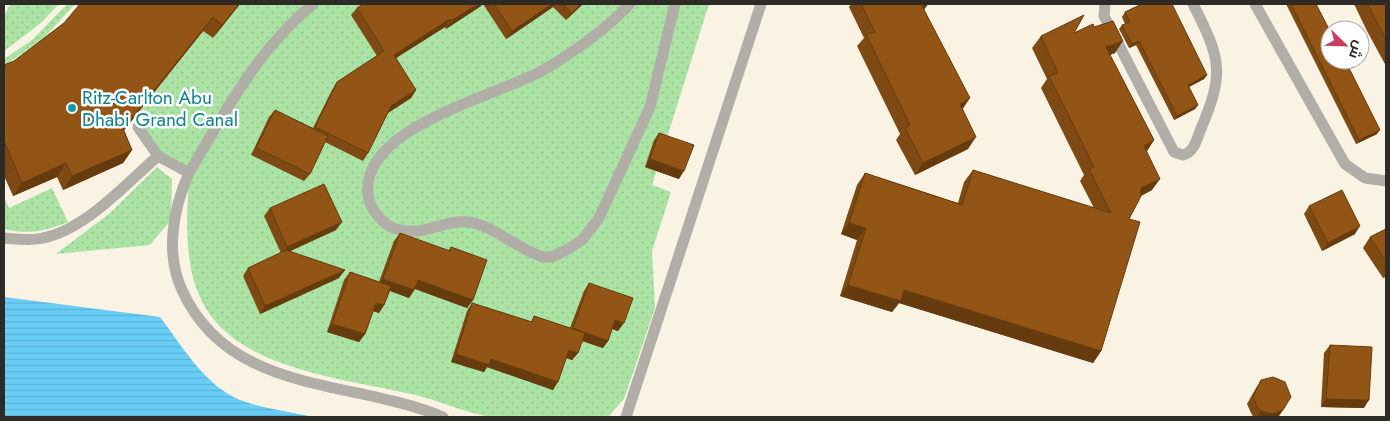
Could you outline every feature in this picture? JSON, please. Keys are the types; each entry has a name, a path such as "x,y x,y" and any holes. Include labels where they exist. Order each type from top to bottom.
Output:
{"lane":[{"path":"313,4 270,46 247,76 189,173 182,189 173,224 174,265 179,284 187,302 211,335 225,347 256,366 443,417"},
{"path":"630,4 592,38 546,69 521,82 432,118 410,130 393,143 378,158 369,177 368,198 373,210 390,226 409,231 424,230 450,223 469,222 543,257 561,254 576,244 592,229 599,218 650,106 675,4"},
{"path":"626,417 761,4"},
{"path":"1106,4 1104,16 1174,152 1183,155 1192,150 1209,110 1214,98 1217,74 1212,42 1193,4"},
{"path":"1256,4 1346,164 1365,178 1386,181"},
{"path":"138,127 158,156 189,173"},
{"path":"4,238 43,238 65,230 100,208 158,156"}],"green space":[{"path":"10,4 59,4 41,23 4,51 4,16"},
{"path":"67,4 75,4 44,38 4,66 4,59 32,40"},
{"path":"240,4 709,4 652,185 671,192 652,251 655,308 624,399 608,417 523,419 485,416 419,396 336,379 279,362 252,350 230,335 211,316 201,300 190,265 187,228 189,173 158,156 133,120 203,31 213,38"},
{"path":"157,167 172,179 171,220 150,245 56,254 110,213"},
{"path":"52,188 68,222 52,228 29,232 4,229 4,197 9,208"}],"water":[{"path":"4,297 160,317 198,367 215,385 225,392 255,405 313,417 4,417"}],"building":[{"name":"Ritz-Carlton Abu Dhabi Grand Canal","path":"80,4 239,4 222,25 213,17 123,129 132,150 72,176 66,163 22,183 4,141 4,65 14,61 64,23"},
{"path":"363,4 478,4 451,21 450,19 394,55 416,90 391,106 368,153 315,127 337,82 384,51 357,8"},
{"path":"494,4 552,4 512,31"},
{"path":"563,4 581,4 572,13"},
{"path":"861,4 928,4 922,6 970,98 960,104 976,137 923,163 905,128 910,125 866,34 875,32"},
{"path":"1142,4 1172,4 1207,75 1188,85 1198,105 1177,116 1139,41 1132,44 1122,25 1130,22 1125,12"},
{"path":"1291,4 1316,4 1324,20 1320,20 1320,62"},
{"path":"1368,4 1386,4 1386,39 1375,19"},
{"path":"1084,15 1074,33 1093,24 1094,27 1113,21 1123,41 1106,47 1154,140 1144,146 1160,179 1141,188 1141,196 1129,219 1140,222 1101,351 904,290 901,301 848,285 866,228 849,223 865,173 962,205 973,170 1111,213 1089,169 1094,167 1049,76 1058,73 1041,36"},
{"path":"1324,70 1350,70 1380,130 1359,140"},
{"path":"275,110 328,136 310,174 256,148"},
{"path":"659,133 694,145 684,171 650,159"},
{"path":"324,184 342,222 287,247 270,208"},
{"path":"1342,190 1360,226 1328,243 1309,206"},
{"path":"1386,229 1386,262 1370,237"},
{"path":"400,233 450,251 451,247 487,260 473,300 418,280 414,290 383,279"},
{"path":"286,250 345,270 265,306 248,268"},
{"path":"350,272 391,286 384,305 376,303 365,334 332,324"},
{"path":"589,283 633,298 624,323 615,320 608,341 573,328"},
{"path":"472,303 532,322 534,316 585,333 578,353 569,350 558,382 491,359 489,365 456,354"},
{"path":"1330,345 1372,347 1369,400 1326,399"},
{"path":"1273,377 1285,382 1291,397 1283,410 1272,414 1261,411 1253,397 1261,380"}],"place":[{"name":"Ritz-Carlton Abu Dhabi Grand Canal","path":"72,108"}]}
